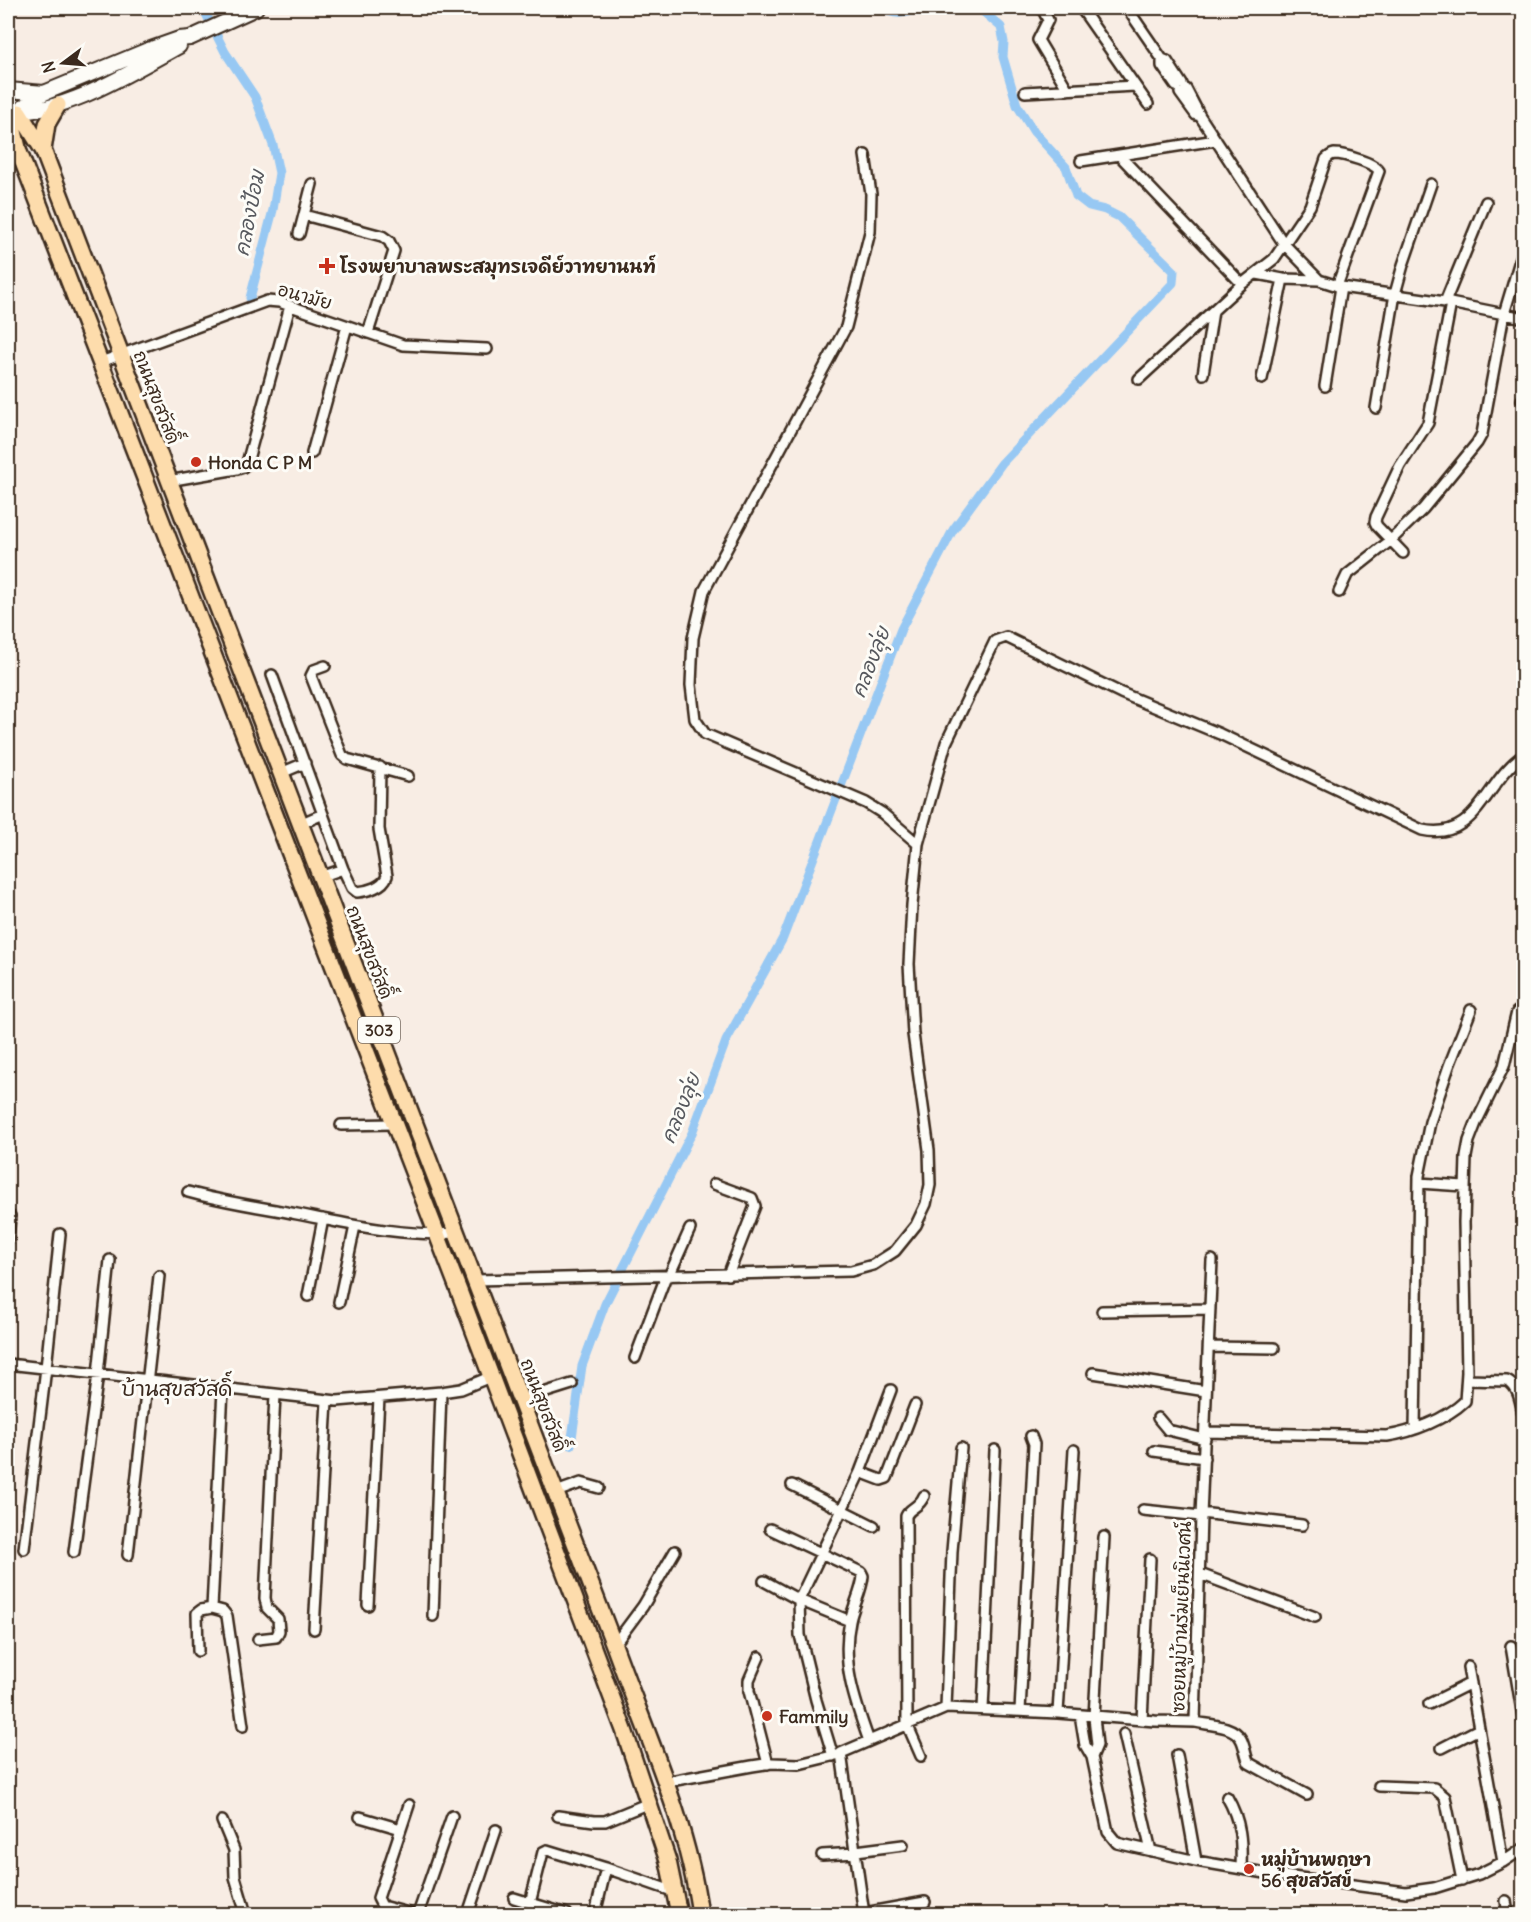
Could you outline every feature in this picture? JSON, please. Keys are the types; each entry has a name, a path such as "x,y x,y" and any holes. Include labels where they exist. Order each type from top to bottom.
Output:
{"main road":[{"path":"11,108 58,105 120,77 184,41 256,8"},
{"path":"11,108 114,64 184,41"},
{"path":"114,64 120,77"},
{"path":"8,90 44,93"},
{"path":"42,150 47,124 58,105"},
{"name":"ถนนสุขสวัสดิ์","path":"11,108 42,150 521,1400 665,1782 688,1850 700,1914"},
{"name":"303","path":"11,108 19,152 437,1234 620,1719 668,1861 679,1914"},
{"path":"8,135 19,152"}],"street":[{"path":"1042,8 1048,21 1038,40 1068,90"},
{"path":"1081,8 1148,104"},
{"path":"1127,8 1162,59 1162,66 1199,110 1200,116 1215,140 1284,244 1319,280"},
{"path":"1025,92 1136,86"},
{"path":"1081,161 1215,140"},
{"path":"1139,379 1242,284 1271,262 1310,207 1326,159 1334,154 1376,166 1379,171 1339,287 1325,386"},
{"path":"865,155 871,194 870,232 846,327 704,591 693,638 691,685 694,719 705,734 866,803 882,813 918,844"},
{"path":"1119,155 1242,284"},
{"path":"299,234 312,184"},
{"path":"1376,408 1395,294 1431,184"},
{"path":"1403,553 1377,526 1376,517 1400,466 1428,423 1448,303 1486,202"},
{"path":"304,215 382,237 393,246 394,251 368,333"},
{"path":"1339,592 1347,576 1390,541 1430,502 1482,434 1504,314 1524,247"},
{"path":"1257,274 1283,279 1319,280 1339,287 1395,294 1524,318"},
{"path":"1262,380 1283,279"},
{"name":"อนามัย","path":"101,362 267,301 279,302 403,345 487,349"},
{"path":"168,481 237,469 247,463 290,306"},
{"path":"1203,374 1213,311"},
{"path":"312,453 347,326"},
{"path":"475,1280 842,1272 873,1264 895,1251 916,1225 926,1204 930,1185 929,1150 913,1034 909,963 918,844 946,743 995,640 1000,637 1006,637 1121,693 1220,734 1422,830 1444,832 1469,819 1495,782 1524,755"},
{"path":"325,666 314,670 311,676 342,755 347,759 408,776"},
{"path":"272,675 343,869 352,888 357,892 374,888 385,881 387,876 379,829 380,768"},
{"path":"281,773 305,763"},
{"path":"300,824 323,814"},
{"path":"320,877 343,869"},
{"path":"1415,1429 1419,1183 1430,1122 1454,1051 1471,1010"},
{"path":"1158,1418 1168,1430 1206,1436 1373,1437 1415,1429 1463,1404 1467,1398 1464,1186 1466,1157 1469,1141 1504,1066 1517,1012"},
{"path":"341,1125 394,1124"},
{"path":"1419,1183 1464,1186"},
{"path":"714,1184 752,1198 755,1206 728,1275"},
{"path":"188,1192 355,1226 437,1234 456,1233"},
{"path":"8,1240 10,1216"},
{"path":"308,1296 323,1219"},
{"path":"339,1302 355,1226"},
{"path":"635,1358 667,1276 690,1229"},
{"path":"24,1549 60,1234"},
{"path":"74,1552 98,1374 110,1260"},
{"name":"ซอยหมู่บ้านร่มเย็นนิเวศน์","path":"665,1782 768,1764 799,1764 837,1754 946,1708 1195,1722 1212,1260"},
{"path":"128,1555 159,1276"},
{"path":"1102,1311 1210,1309"},
{"path":"1210,1347 1274,1348"},
{"path":"8,1364 327,1401 441,1392 461,1389 490,1377"},
{"path":"1093,1373 1206,1391"},
{"path":"1467,1380 1507,1381 1513,1384 1517,1390 1524,1419"},
{"path":"521,1400 572,1384"},
{"path":"212,1608 224,1389"},
{"path":"891,1390 860,1472 799,1600 800,1635 814,1691 837,1754 856,1852 862,1914 925,1902"},
{"path":"433,1616 441,1392"},
{"path":"258,1640 276,1637 279,1631 278,1619 267,1608 265,1598 275,1395"},
{"path":"368,1605 379,1398"},
{"path":"314,1629 327,1401"},
{"path":"860,1472 881,1480 887,1478 915,1405"},
{"path":"1020,1711 1034,1444 1031,1436"},
{"path":"946,1708 952,1551 961,1448"},
{"path":"983,1709 995,1450"},
{"path":"1058,1713 1074,1450"},
{"path":"1154,1451 1204,1458"},
{"path":"556,1492 581,1483 599,1488"},
{"path":"792,1485 874,1526"},
{"path":"921,1756 907,1724 906,1516 908,1512 921,1504 924,1496"},
{"path":"1143,1510 1302,1525"},
{"path":"770,1529 861,1572 863,1576 850,1621 847,1662 850,1686 869,1741"},
{"path":"1092,1757 1097,1745 1094,1717 1104,1538"},
{"path":"614,1646 643,1606 675,1551"},
{"path":"1142,1720 1150,1559"},
{"path":"1200,1574 1315,1617"},
{"path":"764,1581 799,1600 850,1621"},
{"path":"198,1651 197,1613 212,1608 223,1611 227,1616 243,1726"},
{"path":"1511,1646 1524,1723"},
{"path":"759,1657 749,1680 749,1691 768,1764"},
{"path":"1468,1667 1503,1862"},
{"path":"1429,1704 1471,1683"},
{"path":"1080,1716 1085,1745 1092,1757 1108,1832 1117,1843 1241,1869 1406,1892 1434,1888 1462,1880 1503,1862 1524,1848"},
{"path":"1195,1722 1236,1733 1241,1738 1249,1763 1307,1795"},
{"path":"1442,1748 1479,1729"},
{"path":"1124,1734 1151,1851"},
{"path":"1177,1755 1196,1861"},
{"path":"1379,1786 1434,1788 1441,1792 1445,1797 1462,1880"},
{"path":"1227,1797 1234,1809 1241,1831 1241,1869"},
{"path":"558,1815 605,1821 649,1803"},
{"path":"409,1805 378,1898 382,1905 412,1914"},
{"path":"360,1816 401,1830"},
{"path":"418,1914 452,1816"},
{"path":"222,1821 234,1850 235,1877 246,1914"},
{"path":"468,1914 496,1830"},
{"path":"822,1855 903,1845"},
{"path":"530,1903 543,1852 546,1850 675,1892"},
{"path":"595,1914 606,1868"},
{"path":"514,1898 567,1914"},
{"path":"1506,1901 1508,1914"}],"waterway":[{"name":"คลองป้อม","path":"203,8 225,52 255,97 273,145 279,173 273,210 250,298"},
{"name":"คลองลุ่ย","path":"884,8 893,13 924,8"},
{"name":"คลองลุ่ย","path":"571,1445 582,1366 605,1304 692,1133 726,1041 783,938 901,629 953,530 1002,463 1173,283 1174,271 1119,217 1089,206 1076,196 1066,167 1034,132 1017,105 1003,57 1004,42 1001,27 979,8"}],"place":[{"name":"โรงพยาบาลพระสมุทรเจดีย์วาทยานนท์","path":"327,266"},
{"name":"Honda C P M","path":"196,462"},
{"name":"Fammily","path":"767,1716"},
{"name":"หมู่บ้านพฤษา 56 สุขสวัสข์","path":"1249,1869"}],"district":[{"name":"บ้านสุขสวัสดิ์","path":"177,1388"}]}
